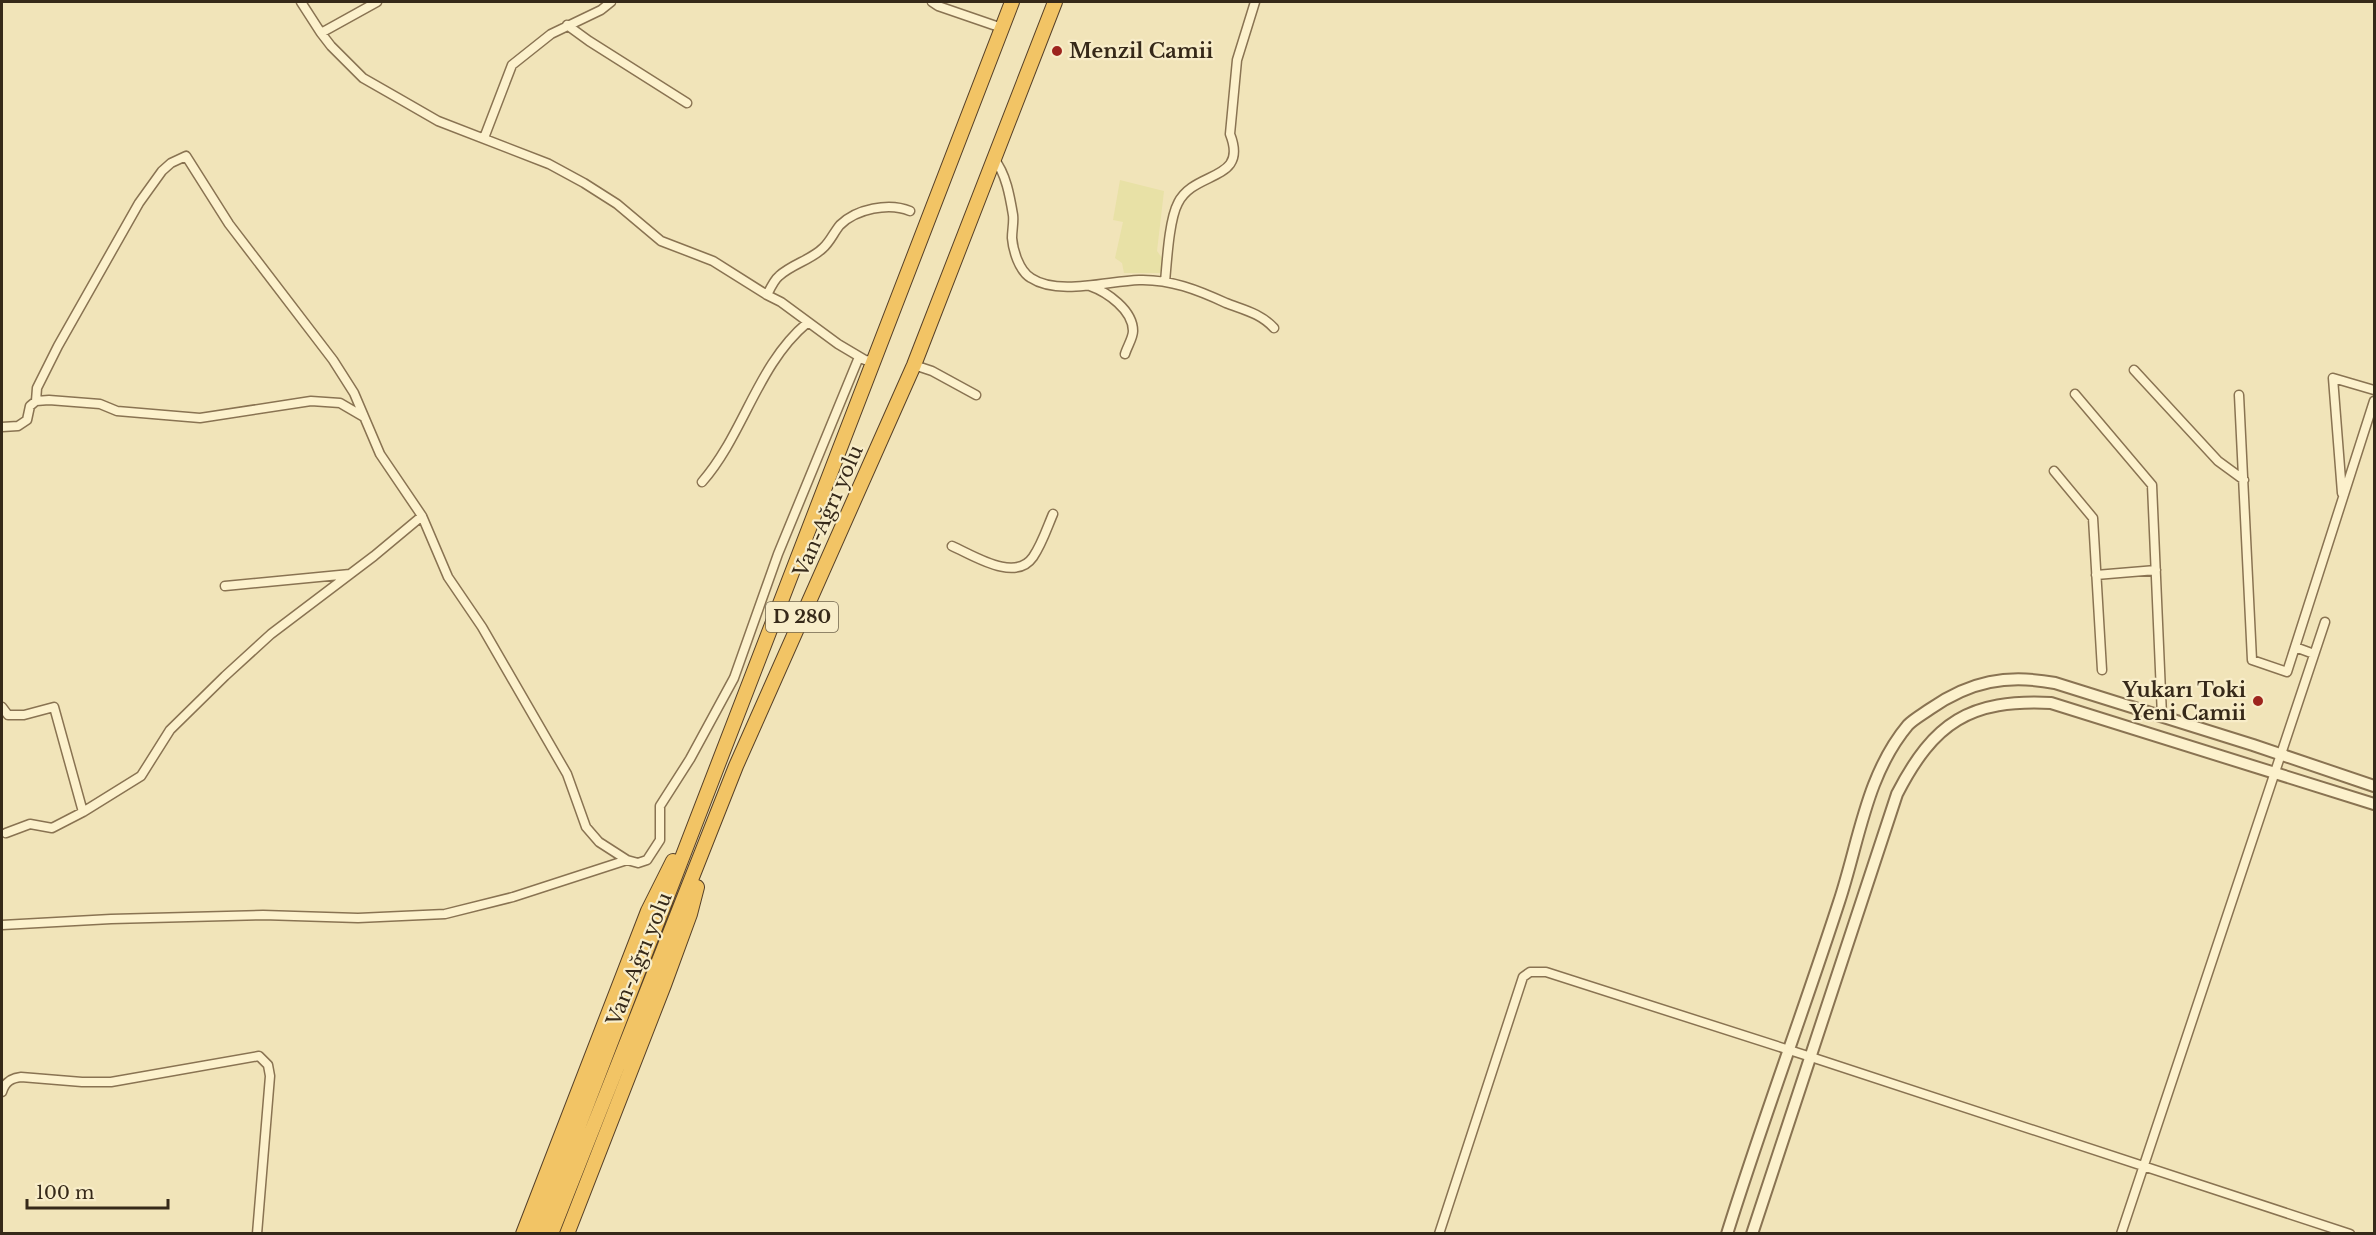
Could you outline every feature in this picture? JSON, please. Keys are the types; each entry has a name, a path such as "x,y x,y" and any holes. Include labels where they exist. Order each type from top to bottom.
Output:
{"highway":[{"name":"D 280","path":"537,1233 1012,2"},
{"name":"Van-Ağrı yolu","path":"551,1233 736,766 915,365 1055,2"},
{"path":"523,1233 648,911 675,856 696,824"},
{"path":"567,1233 690,914 712,830"}],"street":[{"path":"301,2 331,46 363,78 438,121 549,164 584,183 617,204 661,241 713,261 781,302 807,323 859,357 873,361"},
{"path":"321,33 376,2"},
{"path":"484,138 512,65 551,34 611,2"},
{"path":"932,2 1002,28"},
{"path":"1165,282 1177,204 1184,192 1230,167 1234,157 1235,145 1230,134 1237,60 1255,2"},
{"path":"567,25 687,103"},
{"path":"36,401 37,388 58,346 139,203 162,171 171,163 186,156 229,224 333,360 354,393 381,454 422,516 448,578 482,627 567,774 586,827 599,842 627,860 638,863 648,860 660,840 660,806 690,759 734,678 778,554 859,357"},
{"path":"994,159 1004,177 1013,216 1012,239 1019,263 1031,278 1044,284 1061,287 1139,280 1165,282 1210,294 1256,314 1274,327"},
{"path":"767,295 779,276 824,248 840,225 852,216 864,211 891,207 901,207 910,211"},
{"path":"1087,284 1109,296 1122,308 1130,320 1133,330 1125,354"},
{"path":"702,482 716,466 733,438 771,364 798,330 807,323"},
{"path":"915,365 932,371 976,395"},
{"path":"2134,370 2218,461 2244,480"},
{"path":"2342,500 2333,378 2374,390"},
{"path":"2075,394 2152,485 2162,716"},
{"path":"2239,395 2252,660 2287,672 2374,401"},
{"path":"2,427 18,426 27,420 30,406 36,401 100,404 117,411 200,418 311,401 340,403 364,417"},
{"path":"2054,471 2093,518 2102,670"},
{"path":"952,546 985,563 1013,568 1022,566 1035,555 1053,514"},
{"path":"6,833 30,824 52,828 83,812 141,776 170,730 225,676 271,634 351,574 422,516"},
{"path":"2096,574 2156,570"},
{"path":"225,586 351,574"},
{"path":"2121,1233 2279,754 2325,622"},
{"path":"2295,647 2314,654"},
{"path":"1727,1233 1839,901 1875,780 1887,754 1910,723 1936,705 1964,689 1992,681 2027,678 2055,683 2374,786"},
{"path":"1752,1233 1897,794 1913,762 1935,736 1964,716 1993,705 2021,701 2051,703 2374,804"},
{"path":"2,707 8,716 15,716 54,706 83,812"},
{"path":"2,925 111,919 263,915 358,918 445,914 513,897 627,860"},
{"path":"1440,1233 1523,977 1530,972 1546,972 1788,1049 2350,1233"},
{"path":"2,1092 4,1084 13,1078 111,1082 259,1056 268,1065 270,1076 257,1233"}],"shaded area":[{"path":"1120,180 1164,191 1157,251 1162,258 1164,269 1161,273 1124,273 1122,263 1115,258 1123,222 1113,220"}],"place":[{"name":"Menzil Camii","path":"1057,51"},
{"name":"Yukarı Toki Yeni Camii","path":"2258,701"}]}
